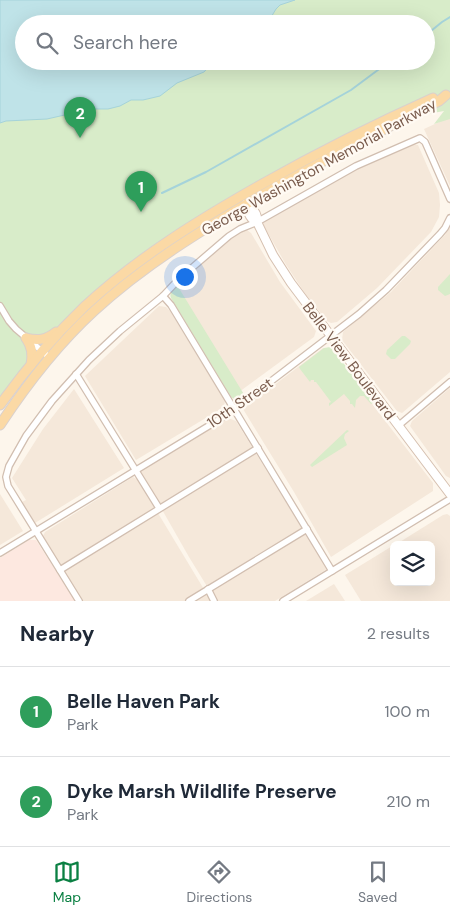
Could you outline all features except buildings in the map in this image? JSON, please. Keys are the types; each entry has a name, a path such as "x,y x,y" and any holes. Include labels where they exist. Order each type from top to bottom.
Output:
{"main road":[{"name":"George Washington Memorial Parkway","path":"0,425 67,324 100,293 144,257 232,201 323,151 437,96 448,94"},
{"name":"George Washington Memorial Parkway","path":"0,405 31,365 130,280 205,229 246,204 325,160 439,101 448,94"},
{"path":"232,201 240,201 246,204 249,196 261,185"},
{"name":"Belle View Boulevard","path":"246,204 251,219 256,222 284,273 450,494"},
{"path":"26,338 44,339 53,335 67,324"},
{"path":"26,338 32,349 31,365"}],"street":[{"path":"79,601 6,481 6,473 9,466 26,436 52,401 76,374 105,344 163,296 179,279 229,236 342,174 420,138 424,140 428,148 450,199"},
{"name":"10th Street","path":"0,552 234,409 359,314 386,290 440,234 450,218"},
{"path":"163,296 171,305 332,571"},
{"path":"0,306 16,329 46,354"},
{"path":"76,374 159,508"},
{"path":"398,426 450,382"},
{"path":"60,570 258,448"},
{"path":"283,601 450,499"},
{"path":"188,601 307,529"},
{"path":"208,589 214,601"}],"shaded area":[{"path":"450,117 450,186 424,129"},
{"path":"411,144 418,145 439,193 439,217 431,232 377,288 337,322 331,323 327,321 304,292 285,263 263,222 265,218 367,163"},
{"path":"450,224 450,372 402,413 397,411 342,340 343,332 391,292 445,235"},
{"path":"247,230 251,233 280,282 316,331 314,337 235,395 170,289 224,244 242,231"},
{"path":"159,306 166,307 170,311 225,401 224,407 136,460 85,376"},
{"path":"323,348 329,348 433,483 433,491 331,557 243,409"},
{"path":"450,388 450,478 446,476 410,426 412,421"},
{"path":"74,389 124,468 35,523 22,502 26,500 12,478 43,429"},
{"path":"228,418 236,421 327,569 275,601 216,601 140,471"},
{"path":"133,477 138,480 211,601 83,601 43,536 45,532"},
{"path":"0,494 23,531 0,545"},
{"path":"447,514 450,516 450,601 361,601 345,575 390,547 390,586 435,586 435,541 401,541"},
{"path":"29,540 36,540 75,601 0,601 0,558"},
{"path":"334,584 345,601 306,601"}],"green space":[{"path":"0,0 450,0 450,119 434,124 444,111 378,123 242,195 80,305 0,407"},
{"path":"450,274 450,294 445,296 438,290 438,287"},
{"path":"177,285 245,396 240,399 231,397 171,298 172,291"},
{"path":"402,336 411,341 410,344 395,359 391,359 386,354 387,350"},
{"path":"330,347 374,402 371,404 364,396 360,396 356,400 355,408 344,394 329,406 331,402 316,382 311,380 310,382 299,367 324,348"},
{"path":"347,430 349,431 345,434 344,438 347,445 312,467 310,465"}],"water":[{"path":"0,0 295,0 280,5 272,15 15,15 15,70 206,70 177,83 160,96 143,100 131,100 120,106 108,109 91,109 47,119 0,123"}],"waterway":[{"path":"435,28 450,17"},
{"path":"162,193 206,172 351,90 378,70"}],"place":[{"name":"Dyke Marsh Wildlife Preserve","path":"80,138"},
{"name":"Belle Haven Park","path":"141,212"}]}
